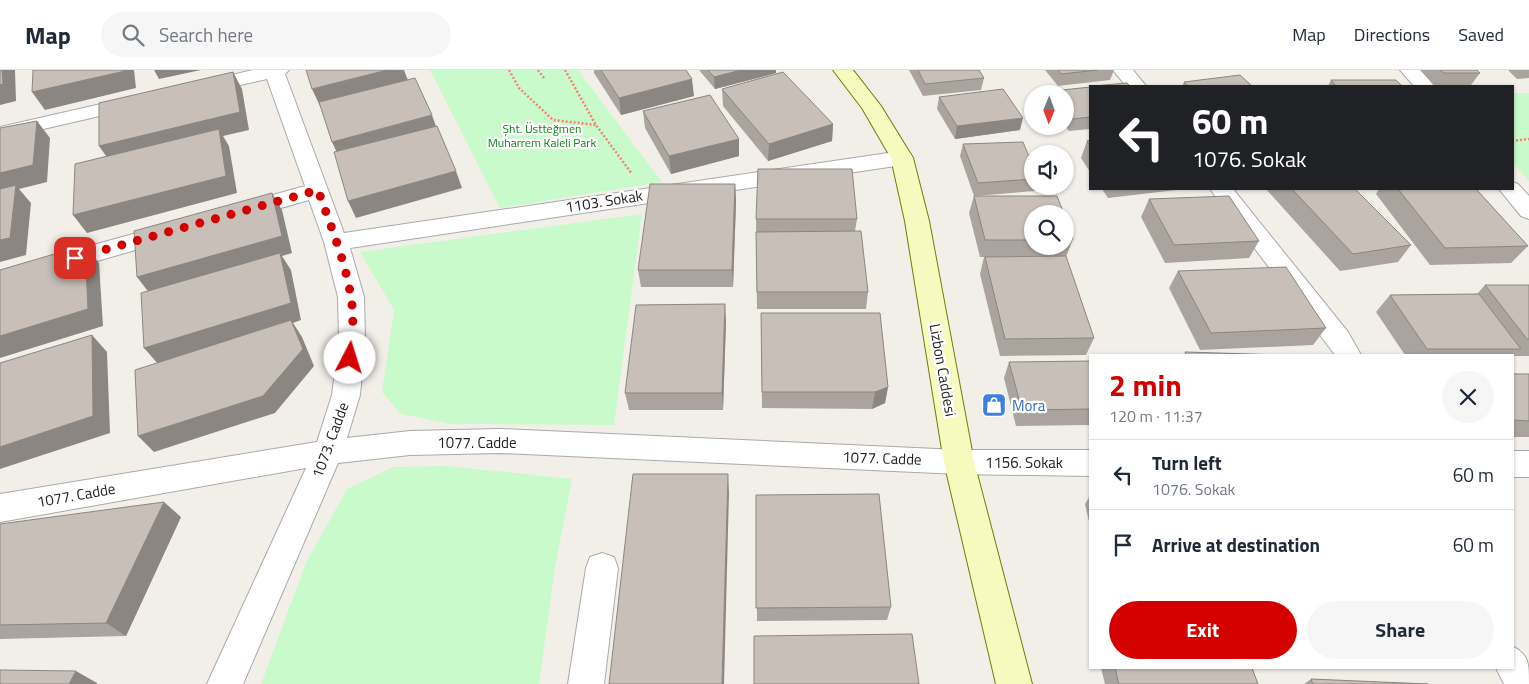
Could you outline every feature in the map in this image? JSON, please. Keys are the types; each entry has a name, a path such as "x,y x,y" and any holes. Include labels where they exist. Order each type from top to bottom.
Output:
{"main road":[{"name":"Lizbon Caddesi","path":"843,70 872,106 902,158 917,221 959,462 1014,684"}],"street":[{"path":"180,92 276,70"},
{"name":"1073. Cadde","path":"225,684 328,452 346,395 352,340 351,297 336,242 276,70"},
{"path":"1123,70 1135,85"},
{"path":"1410,70 1423,85"},
{"path":"0,133 151,99"},
{"name":"1103. Sokak","path":"336,242 647,194 902,158"},
{"path":"224,216 318,190"},
{"path":"1222,190 1339,339 1347,354"},
{"path":"1511,190 1529,211"},
{"path":"0,280 187,227"},
{"name":"1077. Cadde","path":"0,508 328,452 410,443 500,441 959,462"},
{"name":"1156. Sokak","path":"959,462 1089,462"},
{"path":"1514,464 1529,464"},
{"path":"586,684 602,568"},
{"path":"1514,667 1523,684"}],"path":[{"path":"509,70 519,88 554,120 596,125"},
{"path":"538,70 544,78"},
{"path":"565,70 596,125 647,194"},
{"path":"1514,141 1529,139"}],"green space":[{"name":"Şht. Üstteğmen Muharrem Kaleli Park","path":"430,70 578,70 662,182 500,208"},
{"path":"1514,93 1529,93 1529,181 1514,164"},
{"path":"642,214 614,425 451,424 401,414 382,392 394,310 360,252"},
{"path":"447,466 572,479 555,567 539,684 261,684 306,563 347,489 393,467"}],"building":[{"path":"0,70 2,70 3,84 0,85"},
{"path":"33,70 125,70 125,71 32,92"},
{"path":"306,70 387,70 312,89"},
{"path":"601,70 686,70 692,79 619,98"},
{"path":"708,70 741,70 714,77"},
{"path":"918,70 979,70 984,78 925,84"},
{"path":"1058,70 1098,70 1061,74"},
{"path":"1440,70 1477,70 1480,73 1444,73"},
{"path":"233,72 240,112 99,146 99,103"},
{"path":"783,72 833,124 769,144 722,89"},
{"path":"1240,75 1251,85 1187,85 1184,82"},
{"path":"415,78 432,115 332,142 319,102"},
{"path":"1331,80 1396,80 1401,85 1335,85"},
{"path":"1127,83 1129,85 1104,85"},
{"path":"1089,87 1089,117 1074,119 1074,89"},
{"path":"1003,89 1023,118 957,126 939,97"},
{"path":"710,95 739,139 669,156 643,111"},
{"path":"37,121 33,165 0,173 0,128"},
{"path":"437,126 456,171 348,201 334,152"},
{"path":"219,129 226,176 73,215 75,164"},
{"path":"1023,142 1024,180 978,183 963,144"},
{"path":"758,169 852,169 857,219 756,219"},
{"path":"650,184 735,184 732,270 638,270"},
{"path":"16,185 10,238 0,240 0,189"},
{"path":"1293,190 1356,190 1411,245 1353,254"},
{"path":"1399,190 1477,190 1528,246 1445,248"},
{"path":"272,193 282,236 137,277 134,231"},
{"path":"974,196 1057,196 1060,205 1024,205 1024,240 985,240"},
{"path":"1229,196 1259,241 1174,245 1149,199"},
{"path":"861,231 868,292 757,292 756,232"},
{"path":"85,245 88,309 0,336 0,270"},
{"path":"280,253 291,303 144,348 141,293"},
{"path":"1066,256 1094,338 1005,339 985,257"},
{"path":"1286,267 1326,328 1211,333 1178,271"},
{"path":"1485,285 1529,285 1529,339 1527,339"},
{"path":"1479,294 1521,349 1427,349 1390,295"},
{"path":"725,304 722,393 625,393 636,305"},
{"path":"761,313 880,313 888,387 875,392 762,392"},
{"path":"291,320 303,349 263,396 138,436 135,370"},
{"path":"92,335 93,416 0,447 0,363"},
{"path":"1185,352 1250,354 1186,354"},
{"path":"1089,361 1089,409 1022,410 1009,362"},
{"path":"1514,374 1529,374 1529,421 1514,420"},
{"path":"633,474 728,474 722,684 609,684"},
{"path":"879,494 891,607 756,608 756,495"},
{"path":"164,502 106,623 0,625 0,524"},
{"path":"912,634 919,684 754,684 754,636"},
{"path":"1115,669 1252,669 1258,684 1119,684"},
{"path":"0,670 76,671 69,684 0,684"},
{"path":"1311,679 1428,684 1313,684"}],"place":[{"name":"Mora","path":"994,405"}],"route":[{"path":"75,258 318,190 336,242 351,297 352,340 350,358"}]}
